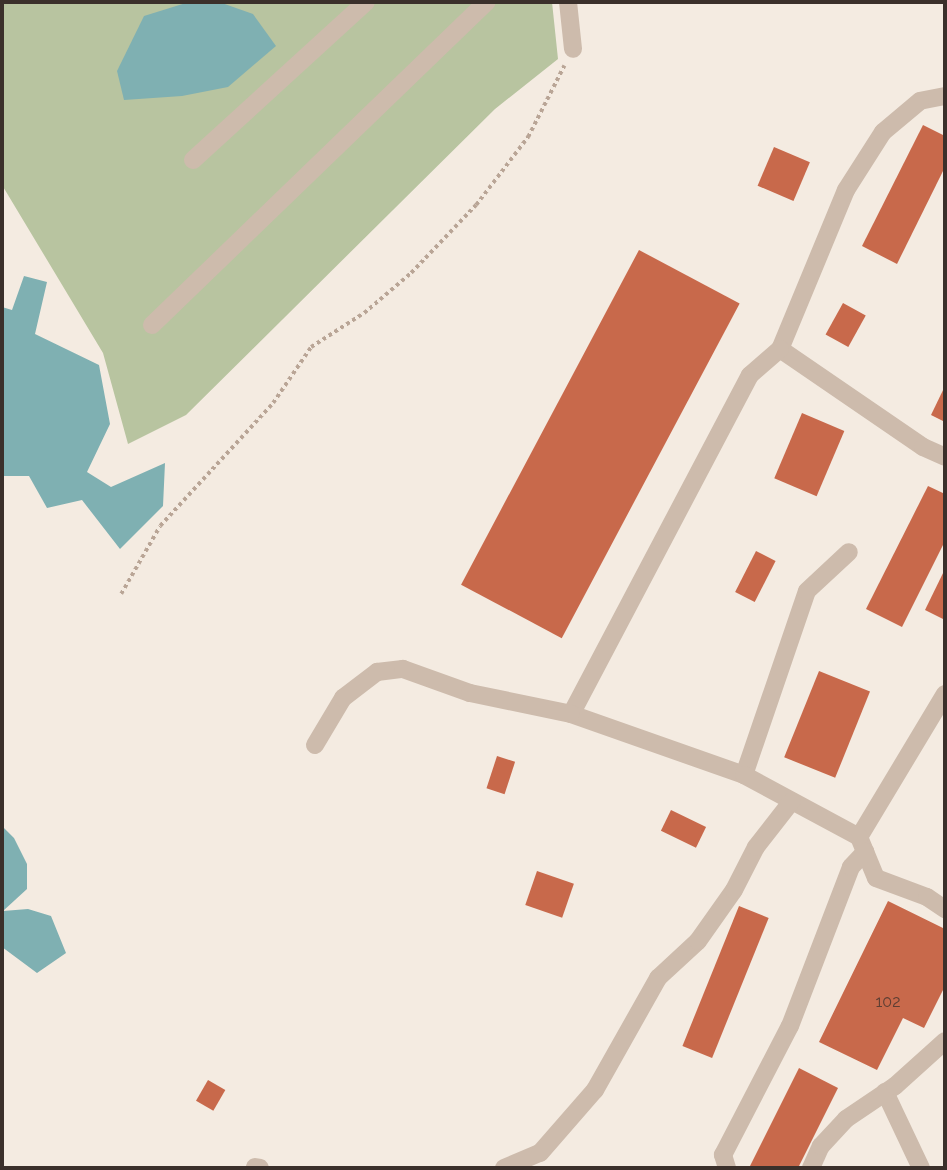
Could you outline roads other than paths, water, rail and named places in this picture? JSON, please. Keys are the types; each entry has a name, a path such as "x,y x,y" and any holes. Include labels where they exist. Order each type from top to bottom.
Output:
{"lane":[{"path":"193,160 366,2"},
{"path":"152,325 486,2"},
{"path":"568,2 573,49"},
{"path":"570,714 750,375 780,349 846,190 883,132 920,102 945,96"},
{"path":"780,349 923,447 945,457"},
{"path":"744,775 807,591 849,552"},
{"path":"316,745 343,698 377,672 403,669 470,693 570,714 744,775 792,801 862,845 876,878 927,897 945,909"},
{"path":"727,1168 723,1155 790,1026 851,867 945,694"},
{"path":"504,1168 540,1153 595,1090 658,978 698,941 734,890 756,847 792,801"},
{"path":"811,1168 821,1146 846,1119 885,1092 945,1041"},
{"path":"885,1092 920,1168"}],"water":[{"path":"189,2 219,2 253,14 276,46 228,87 182,96 124,100 117,71 144,16"},
{"path":"24,276 47,282 35,334 99,365 110,424 87,472 111,487 165,463 163,506 120,549 82,500 47,508 29,476 2,476 2,307 12,310"},
{"path":"2,826 14,838 27,864 27,889 3,911 28,909 51,916 66,953 37,973 2,947"}]}
